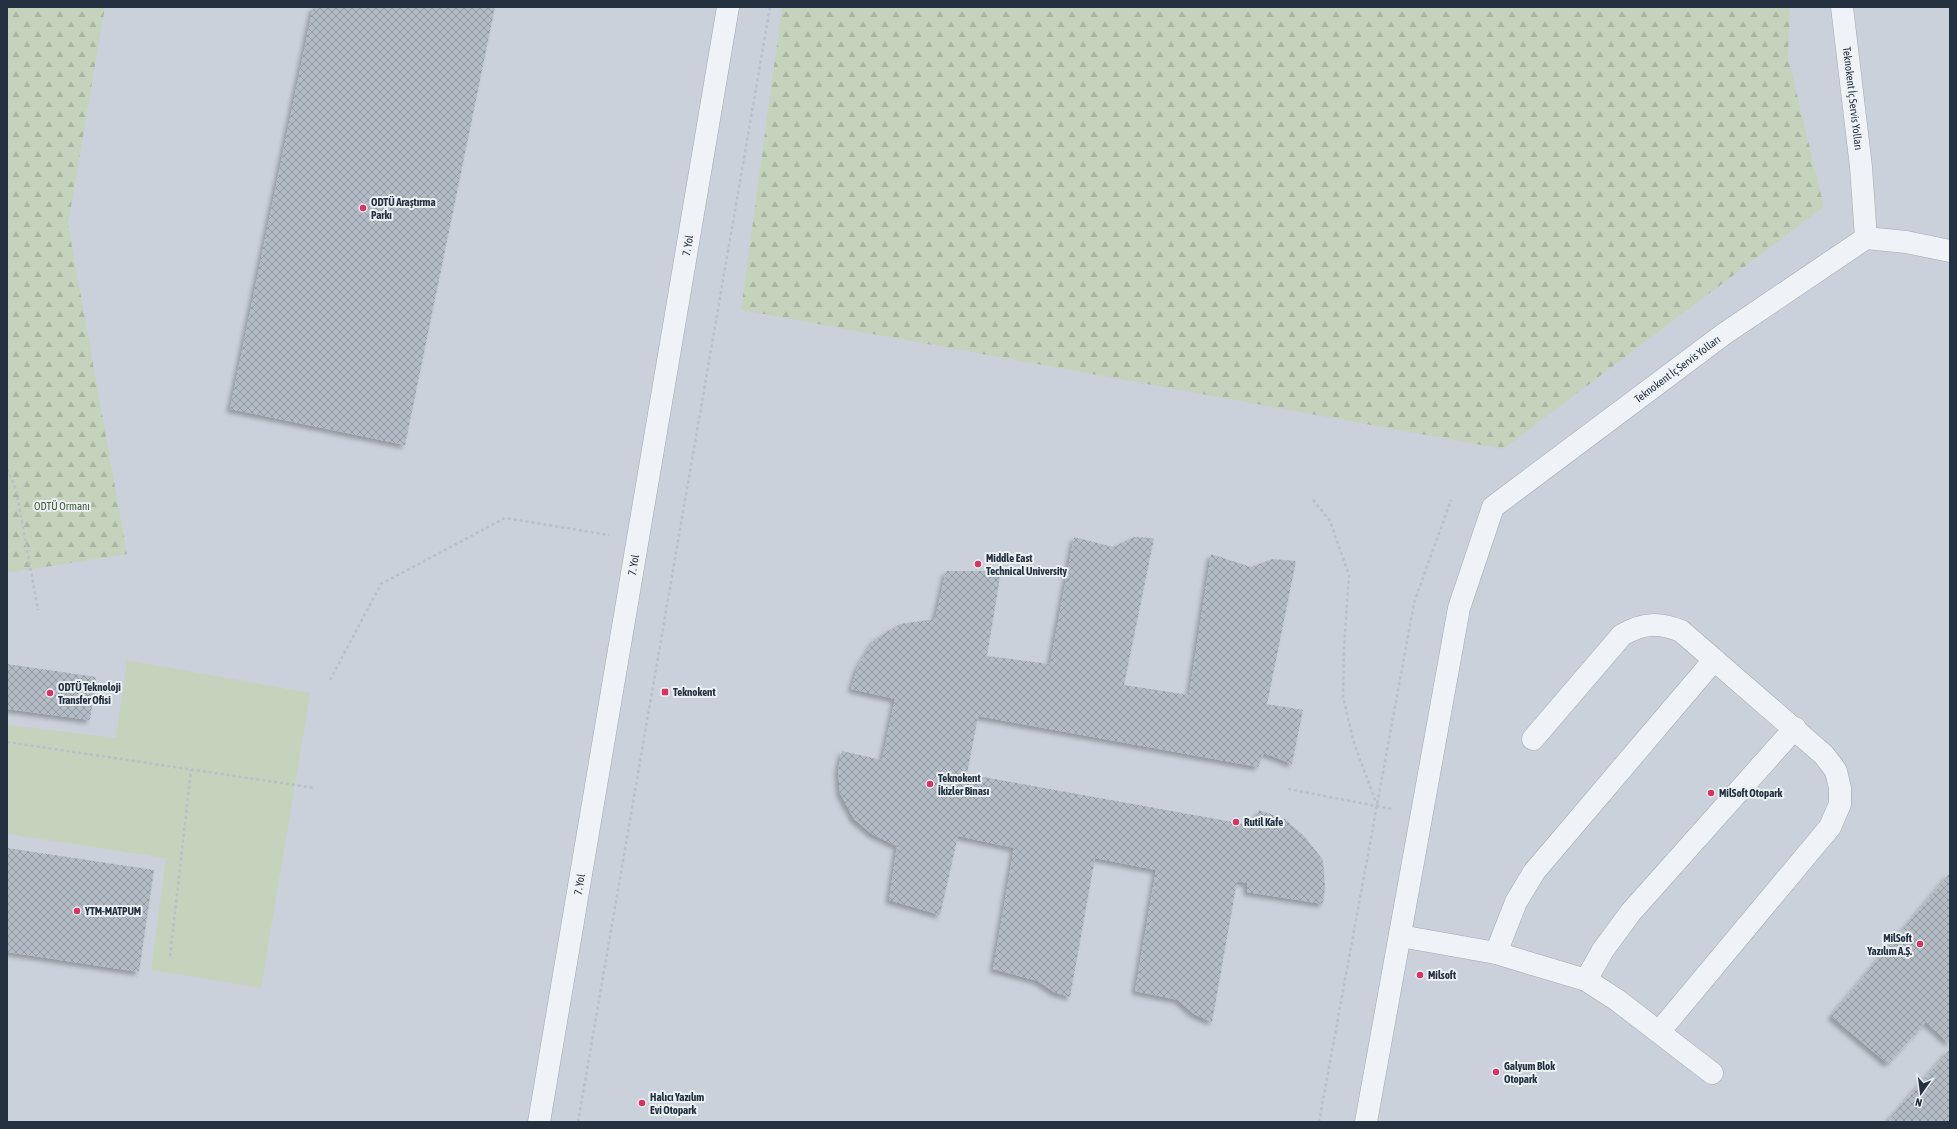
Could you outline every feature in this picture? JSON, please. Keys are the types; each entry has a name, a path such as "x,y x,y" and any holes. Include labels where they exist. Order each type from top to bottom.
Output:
{"street":[{"name":"7. Yol","path":"539,1122 728,7"},
{"name":"Teknokent İç Servis Yolları","path":"1422,815 1459,608 1493,507 1724,334 1866,238 1861,167 1842,7"},
{"path":"1866,238 1906,242 1950,250"},
{"path":"1533,739 1622,634 1647,624 1670,626 1681,631 1795,728 1824,755 1836,771 1840,804 1830,828 1659,1032"},
{"path":"1496,953 1516,902 1534,872 1714,660"},
{"path":"1586,980 1604,950 1631,912 1795,728"},
{"path":"1366,1122 1422,815"},
{"path":"1400,936 1496,953 1586,980 1617,1000 1712,1073"}],"path":[{"path":"578,1122 770,7"},
{"path":"7,469 16,490 38,610"},
{"path":"1313,500 1330,521 1349,575 1344,648 1343,697 1354,743 1377,806"},
{"path":"1320,1122 1414,603 1451,500"},
{"path":"330,680 381,584 505,518 637,540"},
{"path":"7,742 315,788"},
{"path":"170,956 191,770"},
{"path":"1288,789 1422,815"}],"shaded area":[{"name":"Middle East Technical University","path":"7,7 1950,7 1950,1122 7,1122"}],"green space":[{"name":"ODTÜ Ormanı","path":"7,7 105,7 68,224 127,554 7,573"},
{"path":"782,7 1790,7 1788,57 1824,207 1503,449 741,310"},
{"path":"127,660 310,693 261,988 151,970 166,858 7,834 7,738 9,725 116,738"}],"building":[{"name":"ODTÜ Araştırma Parkı","path":"313,7 495,7 405,445 230,409"},
{"name":"Teknokent İkizler Binası","path":"1074,537 1113,547 1134,537 1154,538 1124,685 1189,695 1211,554 1251,567 1273,559 1296,561 1267,704 1303,710 1292,764 1264,753 1258,767 978,716 967,774 1255,826 1259,810 1285,819 1305,837 1323,860 1325,887 1323,904 1247,892 1247,883 1237,881 1212,1022 1194,1014 1178,1000 1135,991 1156,870 1095,858 1070,997 1054,992 1038,981 993,969 1014,848 958,836 940,915 889,900 897,846 872,834 854,819 840,793 838,770 842,751 882,760 895,699 851,689 858,666 874,640 900,624 935,619 946,571 1001,571 987,656 1050,664"},
{"name":"ODTÜ Teknoloji Transfer Ofisi","path":"7,664 96,677 90,720 7,709"},
{"name":"YTM-MATPUM","path":"7,848 154,870 139,972 7,952"},
{"name":"MilSoft Yazılım A.Ş.","path":"1950,873 1950,1044 1926,1022 1888,1064 1831,1016"},
{"path":"1950,1049 1950,1122 1887,1122"}],"place":[{"name":"ODTÜ Araştırma Parkı","path":"363,208"},
{"name":"Middle East Technical University","path":"978,564"},
{"name":"Teknokent","path":"665,692"},
{"name":"ODTÜ Teknoloji Transfer Ofisi","path":"50,693"},
{"name":"Teknokent İkizler Binası","path":"930,784"},
{"name":"MilSoft Otopark","path":"1711,793"},
{"name":"Rutil Kafe","path":"1236,822"},
{"name":"YTM-MATPUM","path":"77,911"},
{"name":"MilSoft Yazılım A.Ş.","path":"1920,944"},
{"name":"Milsoft","path":"1420,975"},
{"name":"Galyum Blok Otopark","path":"1496,1072"},
{"name":"Halıcı Yazılım Evi Otopark","path":"642,1103"}]}
